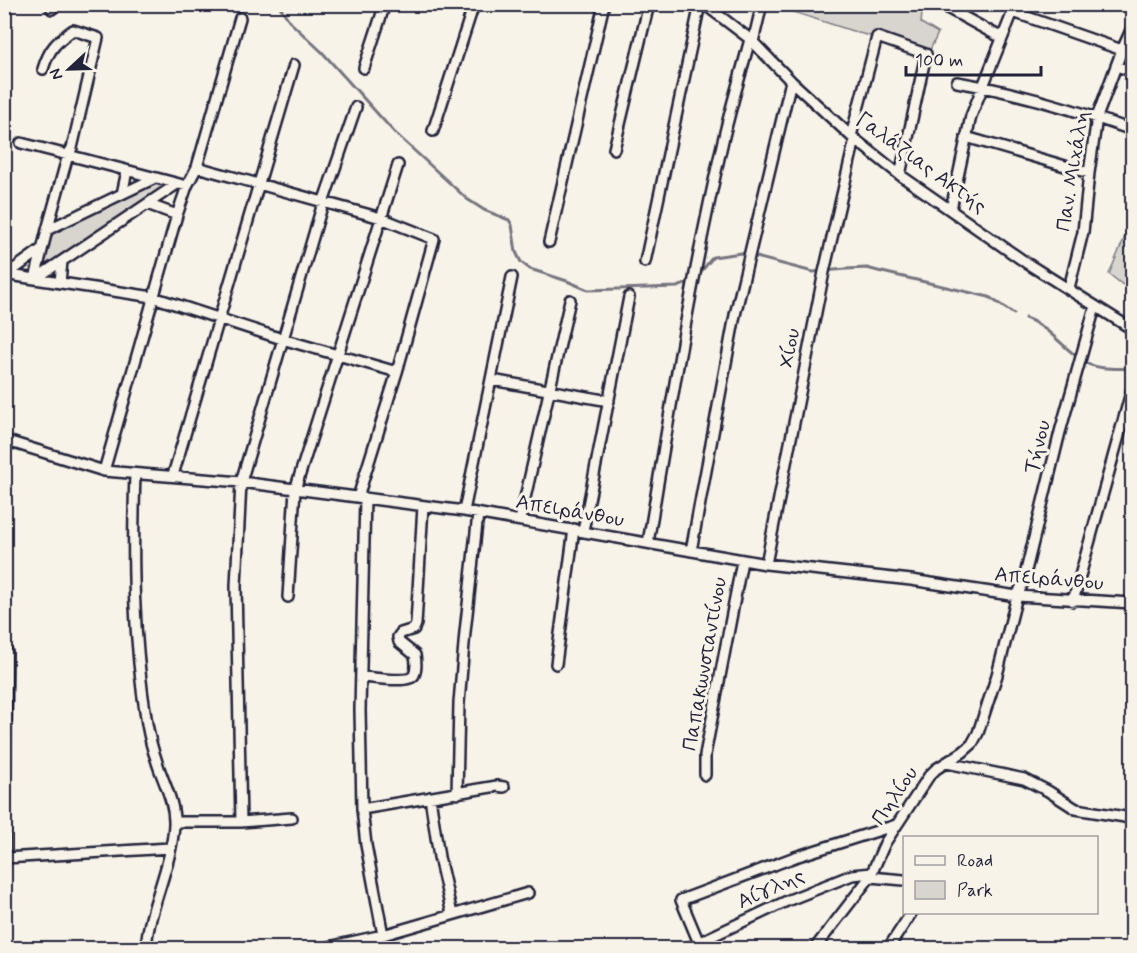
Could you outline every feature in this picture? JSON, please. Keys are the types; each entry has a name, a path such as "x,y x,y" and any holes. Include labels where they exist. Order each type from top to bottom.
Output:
{"street":[{"path":"364,68 385,4"},
{"path":"433,131 474,4"},
{"path":"549,242 604,4"},
{"path":"614,149 649,4"},
{"path":"645,262 702,4"},
{"name":"Γαλάζιας Ακτής","path":"702,4 751,41 853,137 900,175 1029,264 1132,329"},
{"path":"648,543 702,240 722,143 762,4"},
{"path":"940,4 956,8 1002,38"},
{"path":"951,209 966,137 982,86 1014,8 1122,50"},
{"path":"35,279 147,204 182,185 196,166 240,18"},
{"name":"Παν. Μιχάλη","path":"1069,288 1083,232 1098,117 1132,27"},
{"path":"35,279 68,155 72,148 98,38 73,30 60,39 48,52 43,69"},
{"name":"Χίου","path":"766,564 824,272 877,37 926,54 900,175"},
{"path":"173,475 294,65"},
{"path":"1116,66 1132,71"},
{"path":"691,551 735,315 791,81"},
{"path":"957,82 982,86 1098,117 1132,130"},
{"path":"242,822 236,586 241,482 323,203 356,107"},
{"path":"966,137 1089,173"},
{"path":"21,143 182,185"},
{"path":"288,597 295,490 398,165"},
{"path":"196,166 381,218 434,239 362,497 362,809 366,845 383,935"},
{"path":"122,194 128,171"},
{"path":"47,230 155,178"},
{"path":"104,471 177,215 182,185"},
{"path":"147,204 177,215"},
{"path":"5,274 42,249"},
{"path":"60,283 62,261"},
{"path":"5,274 153,297 282,339 397,372"},
{"path":"464,511 512,277"},
{"path":"556,664 579,530 609,401 629,297"},
{"path":"520,520 570,300"},
{"name":"Τήνου","path":"1017,596 1023,583 1060,432 1095,307"},
{"path":"492,380 609,401"},
{"path":"1073,601 1132,389"},
{"name":"Απειράνθου","path":"4,440 104,471 241,482 464,511 742,561 911,580 1017,596 1132,603"},
{"path":"135,474 133,582 137,655 147,726 156,760 168,790 174,822 160,891 150,920 146,948"},
{"path":"361,677 403,680 414,675 415,655 399,642 398,637 401,633 414,629 416,624 423,506"},
{"path":"458,794 459,703 478,514"},
{"name":"Παπακωνσταντίνου","path":"705,775 705,755 742,561"},
{"name":"Πηλίου","path":"815,948 871,875 885,843 929,776 972,744 978,733 997,675 1017,596"},
{"path":"7,652 5,859 170,848"},
{"path":"947,763 1024,778 1076,809 1125,817 1132,821"},
{"path":"362,809 497,786 504,787"},
{"path":"430,797 439,857 452,914"},
{"path":"174,822 242,822 292,818"},
{"path":"699,943 681,900 795,857 896,825"},
{"name":"Αίγλης","path":"687,948 852,875 903,880"},
{"path":"324,948 383,935 528,893"},
{"path":"891,944 911,914"}],"green space":[{"path":"791,5 923,5 921,23 938,33 929,52 790,11"},
{"path":"155,182 167,185 40,271 50,233"},
{"path":"1132,209 1132,285 1123,285 1109,274 1127,232"}],"waterway":[{"path":"278,4 291,23 322,52 394,132 467,199 484,210 509,220 512,225 516,252 521,262 530,269 588,290 677,287 691,282"},
{"path":"696,278 713,257 741,253 813,272 867,268 989,297 1014,314"},
{"path":"1025,318 1042,327 1086,363 1103,368 1132,369"}]}
